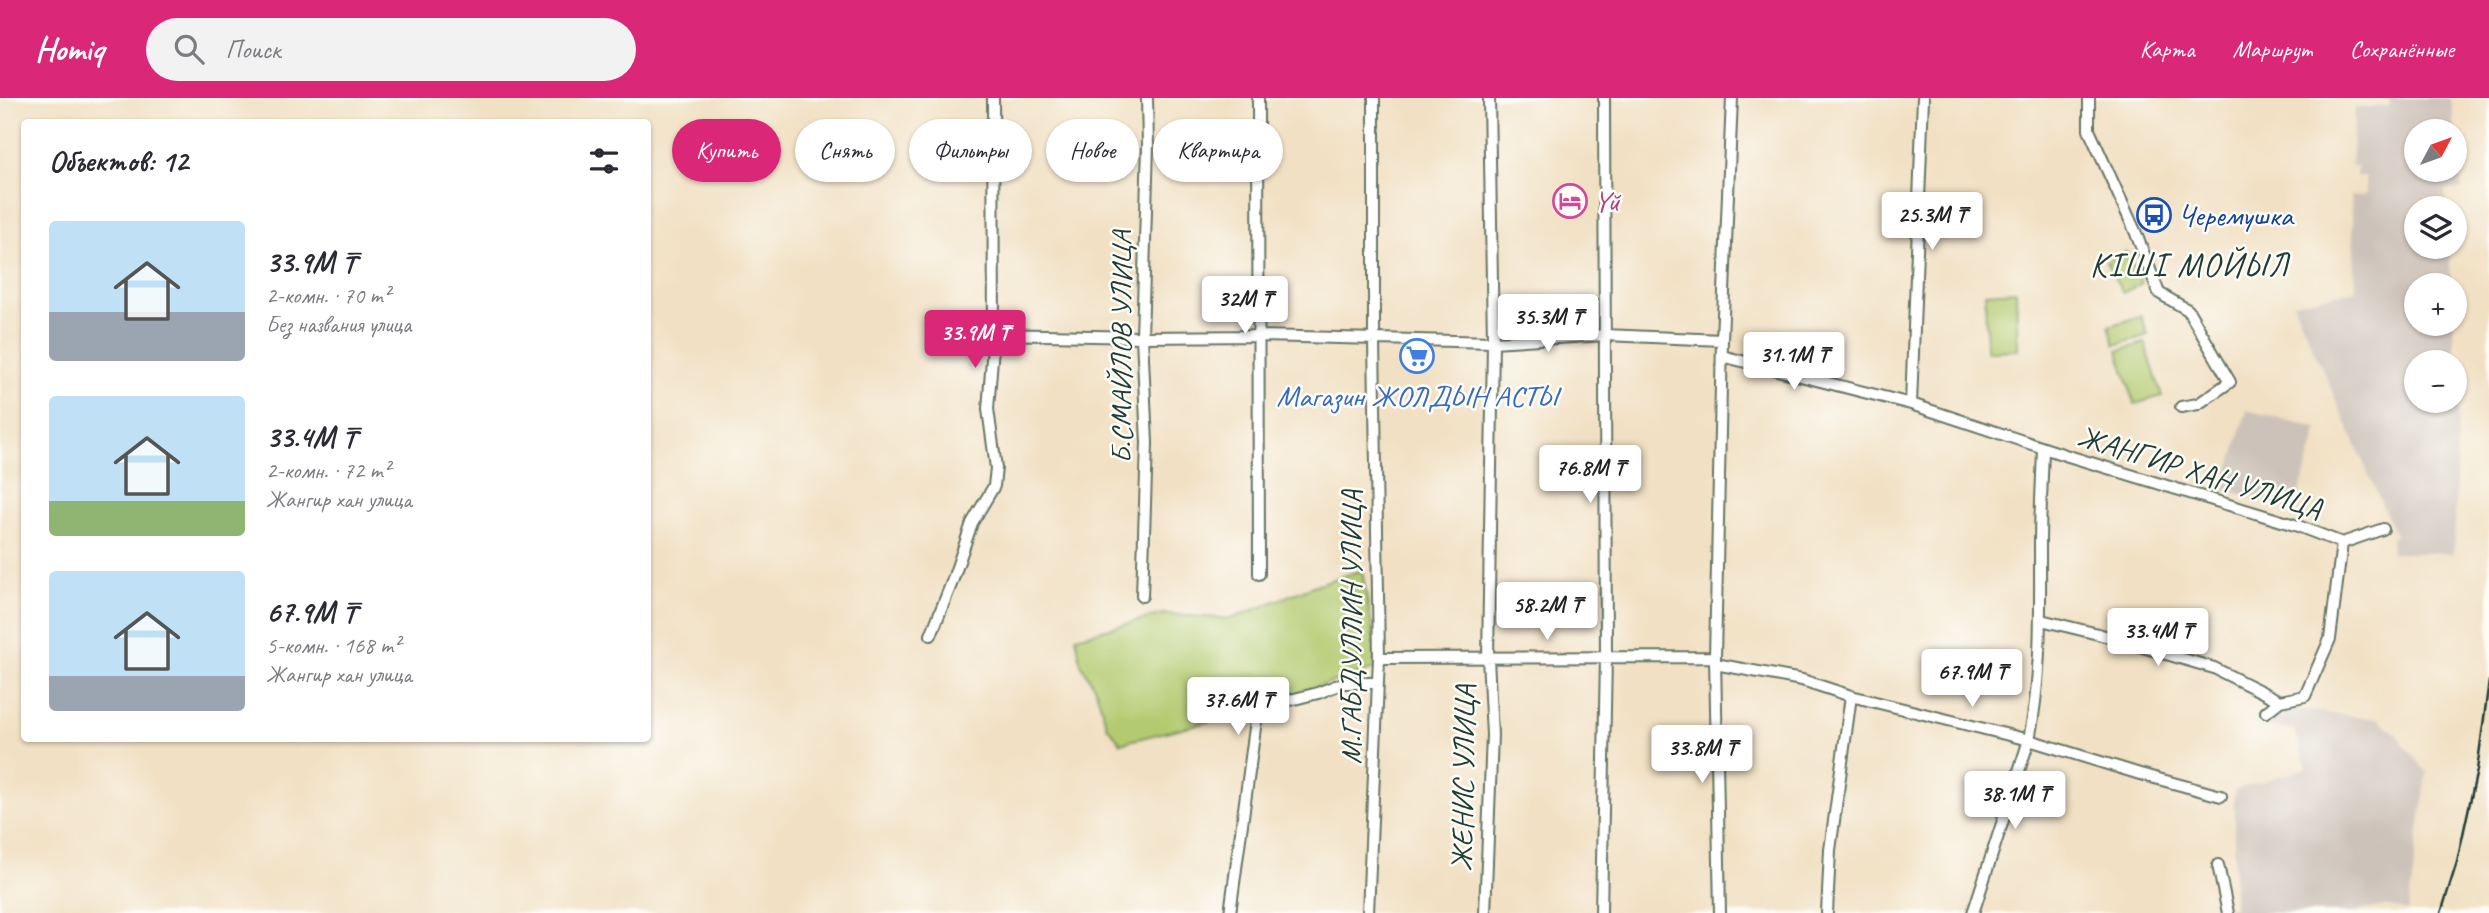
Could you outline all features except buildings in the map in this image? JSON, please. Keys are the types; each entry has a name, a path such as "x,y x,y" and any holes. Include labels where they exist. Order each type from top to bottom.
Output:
{"street":[{"path":"931,635 972,523 994,486 996,467 988,409 994,334 993,98"},
{"name":"Б.СМАЙЛОВ УЛИЦА","path":"1142,596 1147,443 1142,337 1147,98"},
{"path":"1258,98 1259,574"},
{"name":"М.ГАБДУЛЛИН УЛИЦА","path":"1368,913 1379,658 1374,340 1374,98"},
{"name":"ЖЕНИС УЛИЦА","path":"1485,913 1492,735 1488,657 1493,342 1489,98"},
{"path":"1601,913 1606,658 1604,98"},
{"path":"1720,913 1715,660 1722,340 1732,98"},
{"path":"1911,404 1923,98"},
{"path":"2089,98 2089,130 2135,231 2159,293 2188,310 2230,382 2199,404 2181,407"},
{"path":"994,334 1260,336 1493,342 1605,335 1722,340"},
{"name":"ЖАНГИР ХАН УЛИЦА","path":"1722,356 1911,404 2043,449 2298,526 2342,543 2383,529"},
{"name":"ЖАНГИР ХАН УЛИЦА","path":"1973,913 2029,740 2035,711 2041,620 2043,449"},
{"name":"ЖАНГИР ХАН УЛИЦА","path":"2266,712 2280,701 2305,696 2330,639 2342,543"},
{"path":"2041,620 2214,668 2280,701"},
{"path":"1379,658 1715,660 2029,740 2221,796"},
{"path":"1230,913 1257,713 1263,707 1318,694 1343,683 1378,682"},
{"path":"1827,913 1830,850 1851,696"},
{"path":"2218,865 2228,913"}],"shaded area":[{"path":"2389,98 2451,98 2454,119 2404,119 2404,182 2461,182 2462,189 2445,190 2445,196 2404,196 2404,259 2450,259 2450,273 2404,273 2404,336 2454,336 2455,350 2404,350 2404,413 2458,413 2454,553 2392,553 2391,537 2396,536 2293,303 2356,290 2351,196 2366,194 2365,177 2356,177 2357,166 2351,166 2355,107 2388,107"},
{"path":"2247,410 2318,428 2295,510 2223,489"},
{"path":"2279,707 2378,719 2395,733 2427,773 2408,911 2386,906 2349,913 2206,913 2234,907 2234,790 2307,768 2294,729 2267,727"}],"green space":[{"path":"2126,252 2142,283 2123,293 2106,262"},
{"path":"2016,291 2018,350 1987,351 1985,293"},
{"path":"2141,316 2148,335 2115,345 2109,326"},
{"path":"2145,343 2162,396 2135,404 2118,351"},
{"path":"1362,570 1376,651 1375,669 1240,714 1121,743 1107,726 1096,690 1081,664 1076,637 1163,614 1231,619 1318,584"}],"railway":[{"path":"2441,913 2457,862 2477,770 2489,681"}],"place":[{"name":"Үй","path":"1570,201"},
{"name":"Черемушка","path":"2154,215"},
{"name":"Магазин ЖОЛДЫН АСТЫ","path":"1417,356"}],"district":[{"name":"КІШІ МОЙЫЛ","path":"2190,264"}]}
